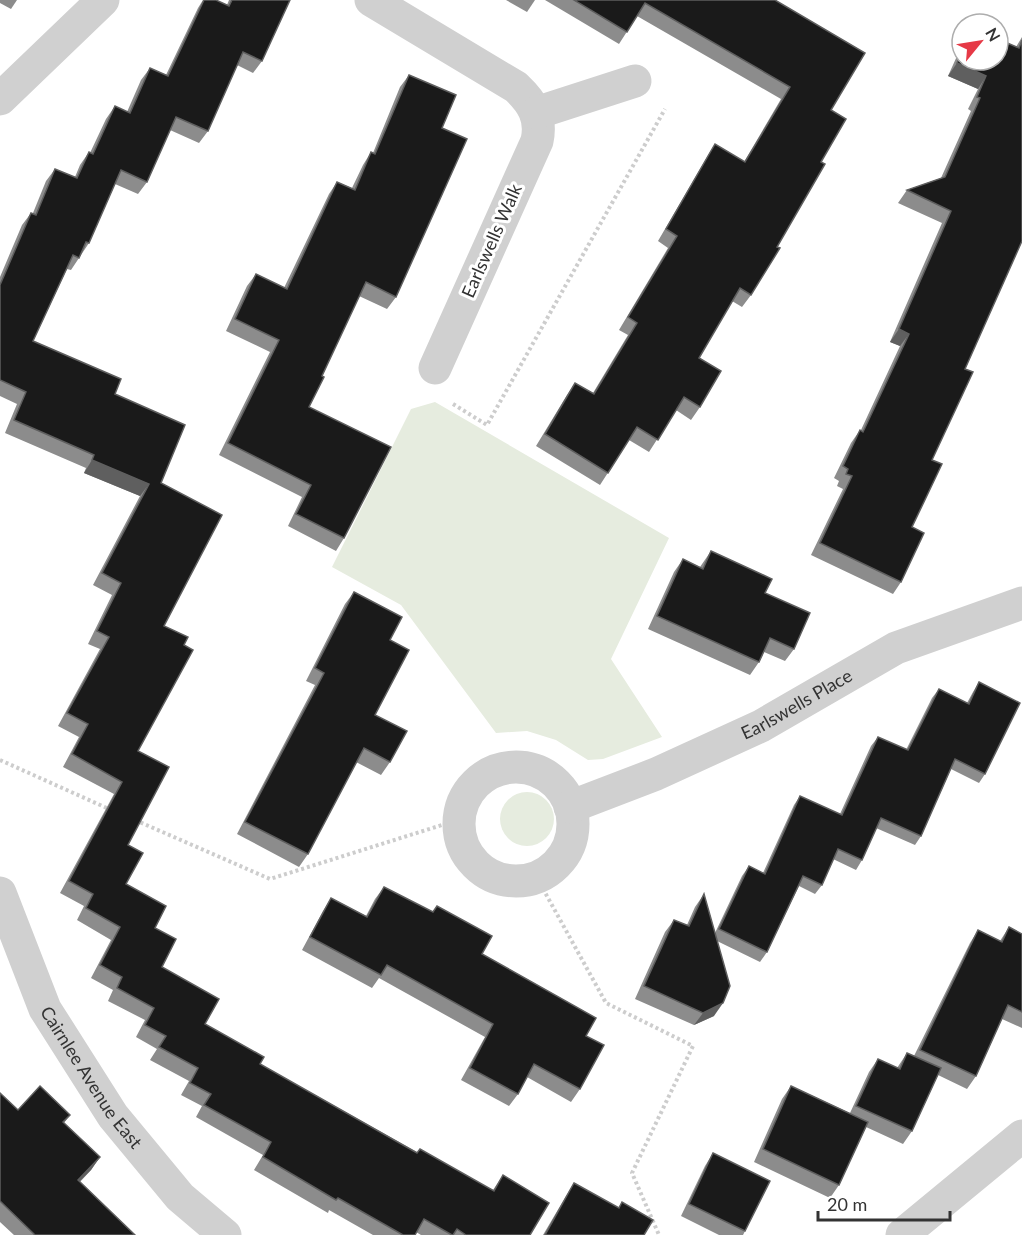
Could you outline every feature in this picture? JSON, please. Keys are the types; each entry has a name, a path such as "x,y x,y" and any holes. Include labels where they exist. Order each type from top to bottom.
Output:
{"street":[{"path":"0,99 103,0"},
{"path":"371,0 516,87 530,100 536,113 635,81"},
{"name":"Earlswells Walk","path":"435,368 537,141 540,128 536,113"},
{"name":"Earlswells Place","path":"570,807 656,774 761,726 896,648 1022,603"},
{"path":"507,768 527,768 546,775 561,789 570,807 573,828 568,849 555,866 537,878 516,882 495,878 479,869 467,855 460,838 458,820 463,802 472,786 488,774 507,768"},
{"name":"Cairnlee Avenue East","path":"0,893 45,1009 113,1116 180,1197 225,1235"},
{"path":"902,1235 1022,1136"}],"path":[{"path":"435,368 425,386 487,425 669,102 635,81"},
{"path":"0,760 119,813"},
{"path":"129,818 270,879 458,820"},
{"path":"537,878 606,1003 693,1046 632,1173 658,1235"}],"shaded area":[{"path":"435,402 669,538 611,659 662,737 603,759 588,760 556,740 527,731 496,733 401,605 332,567 411,409"},
{"path":"522,792 532,792 546,800 552,809 554,819 552,829 546,838 532,846 522,846 505,834 500,824 500,814 512,797"}],"building":[{"path":"204,0 216,0 229,6 232,0 290,0 262,61 243,52 208,131 176,117 147,182 121,170 89,243 86,242 79,258 73,255 33,341 121,379 115,394 185,425 161,483 222,515 164,626 188,637 184,645 193,650 138,751 169,767 128,845 143,853 126,884 166,906 155,928 176,939 162,967 219,999 205,1024 264,1057 260,1064 417,1153 420,1149 494,1191 503,1175 549,1203 530,1235 466,1235 457,1229 452,1235 424,1219 415,1235 403,1235 338,1198 336,1200 263,1157 271,1142 204,1105 211,1094 190,1083 198,1068 159,1047 166,1036 145,1025 154,1008 117,988 122,977 100,965 120,927 86,908 93,894 69,881 122,782 72,754 88,724 67,713 109,637 97,631 121,583 102,573 149,484 92,460 94,455 14,420 26,392 0,380 0,285 31,213 36,215 55,169 77,178 89,152 93,154 115,106 130,113 150,68 168,76"},
{"path":"574,0 775,0 865,53 831,110 846,119 821,162 825,164 777,247 780,248 751,295 740,288 699,358 721,371 700,407 684,397 658,440 637,427 608,473 545,434 575,383 594,394 637,323 628,317 677,236 666,229 715,144 745,162 790,87 645,3 627,32"},
{"path":"1022,40 1022,241 965,369 973,372 932,460 942,464 912,527 924,533 901,582 820,543 852,476 846,474 848,469 843,466 860,430 863,432 909,334 899,329 951,211 907,190 945,177 980,98 977,97 986,76 977,72 1010,72 1010,44 1019,48"},
{"path":"409,75 456,95 442,128 467,139 396,297 366,282 309,407 391,447 344,538 296,514 311,485 228,443 279,340 235,319 256,274 287,289 337,182 355,190 371,152 375,154"},
{"path":"711,551 772,579 765,593 810,613 794,649 770,638 759,662 657,616 683,559 703,569"},
{"path":"354,592 402,617 390,640 409,650 375,715 407,731 390,762 364,748 308,854 245,822 324,673 315,668"},
{"path":"979,682 1020,703 985,774 955,759 921,836 881,818 862,860 838,849 822,885 803,876 767,952 719,929 749,866 765,874 800,796 842,815 878,737 908,750 939,689 969,704"},
{"path":"384,887 433,912 437,906 492,936 482,954 596,1018 586,1036 604,1045 580,1089 534,1064 518,1094 470,1068 493,1024 387,965 381,975 310,937 331,898 367,917"},
{"path":"704,894 730,986 723,1003 703,1013 644,986 674,920 689,926"},
{"path":"1009,927 1022,934 1022,1012 1008,1005 976,1076 920,1050 978,930 1002,942"},
{"path":"907,1053 941,1068 912,1131 856,1106 878,1059 900,1069"},
{"path":"40,1086 70,1115 63,1122 100,1157 78,1180 135,1235 35,1235 0,1201 0,1093 18,1110"},
{"path":"791,1086 868,1122 839,1185 763,1149"},
{"path":"713,1153 770,1181 745,1231 689,1204"},
{"path":"574,1183 619,1208 622,1202 653,1220 644,1235 545,1235"}]}
